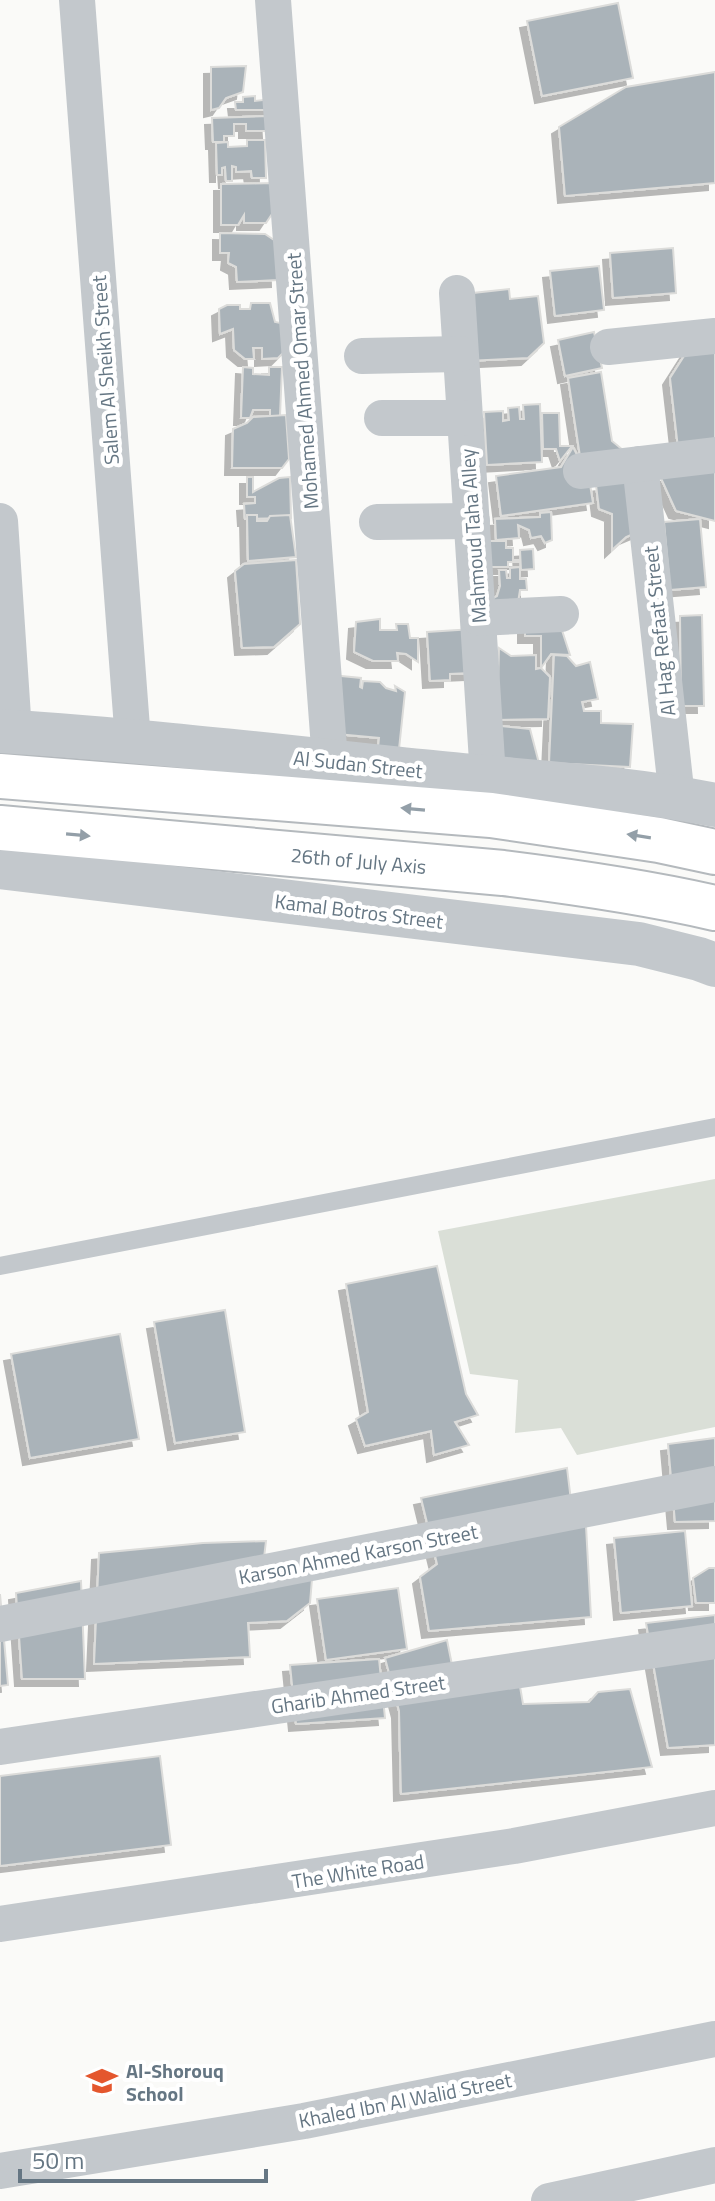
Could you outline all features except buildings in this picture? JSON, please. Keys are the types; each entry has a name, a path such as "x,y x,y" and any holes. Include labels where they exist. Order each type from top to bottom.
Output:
{"highway":[{"path":"0,776 491,797 715,852"},
{"name":"26th of July Axis","path":"0,828 503,873 582,882 715,908"}],"street":[{"name":"Salem Al Sheikh Street","path":"77,0 133,741"},
{"name":"Mohamed Ahmed Omar Street","path":"273,0 330,761"},
{"name":"Mahmoud Taha Alley","path":"457,293 491,797"},
{"path":"608,347 715,336"},
{"path":"381,346 460,354"},
{"path":"382,418 464,418"},
{"path":"581,471 715,455"},
{"name":"Al Hag Refaat Street","path":"640,464 696,802"},
{"path":"0,521 7,732"},
{"path":"377,522 472,521"},
{"path":"479,618 561,614"},
{"name":"Al Sudan Street","path":"7,732 330,761 491,797 612,788 696,802"},
{"name":"Kamal Botros Street","path":"0,867 639,944 715,965"},
{"name":"Karson Ahmed Karson Street","path":"0,1624 715,1484"},
{"name":"Gharib Ahmed Street","path":"0,1747 715,1641"},
{"name":"The White Road","path":"0,1924 514,1846 715,1808"},
{"name":"Khaled Ibn Al Walid Street","path":"0,2171 304,2121 715,2039"},
{"path":"549,2201 715,2165"}],"lane":[{"path":"0,1266 715,1127"}],"shaded area":[{"path":"715,1179 715,1427 577,1455 561,1428 515,1433 518,1380 470,1374 438,1231"}],"place":[{"name":"Al-Shorouq School","path":"102,2081"}]}
